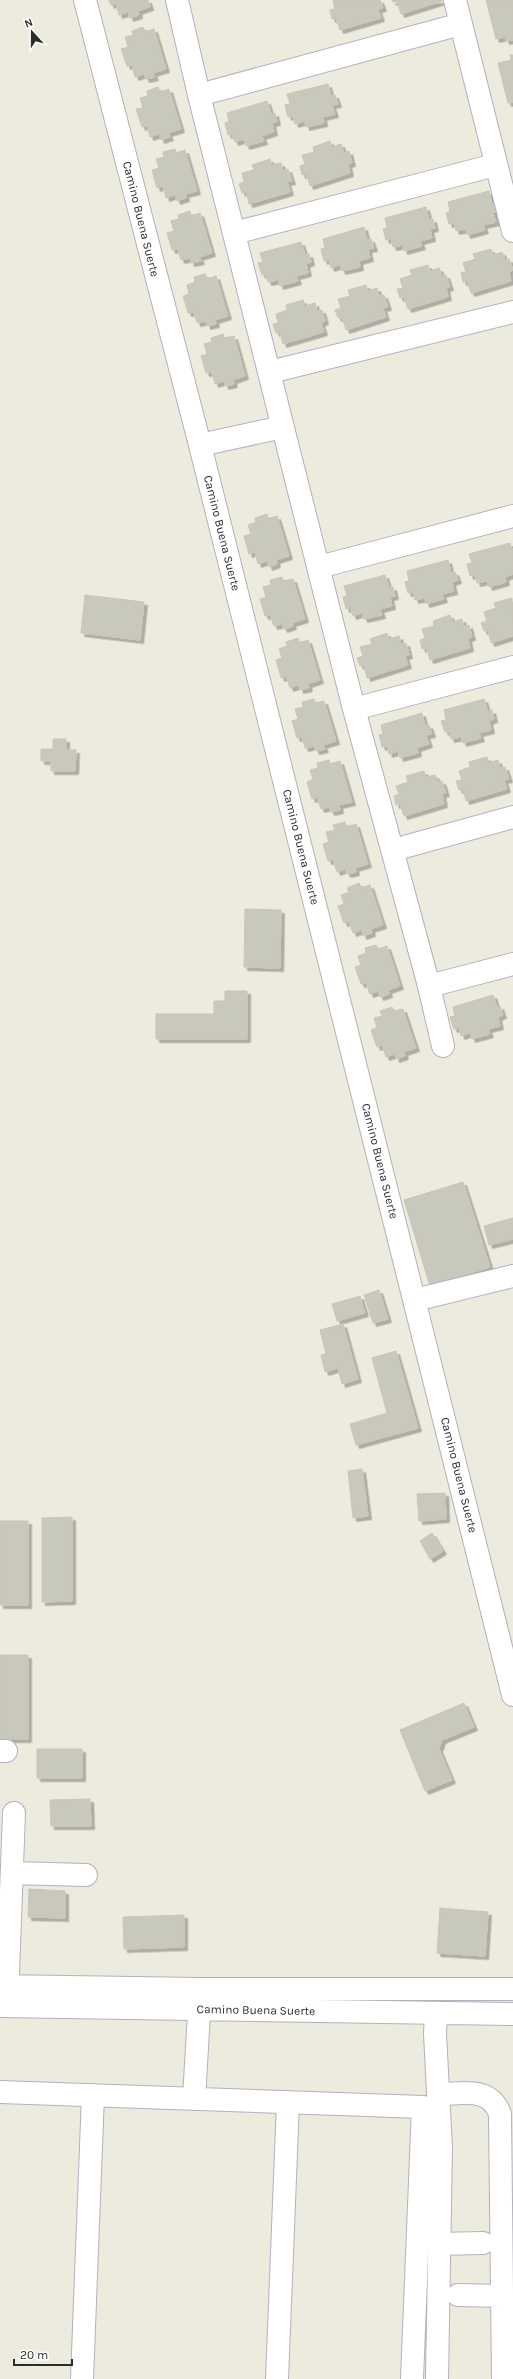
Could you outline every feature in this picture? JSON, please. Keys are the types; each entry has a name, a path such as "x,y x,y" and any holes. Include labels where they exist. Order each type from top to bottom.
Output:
{"street":[{"name":"Camino Buena Suerte","path":"85,0 200,445 513,1695"},
{"path":"177,0 199,95 354,709 429,986 443,1046"},
{"path":"455,0 495,165 513,231"},
{"path":"199,95 461,24"},
{"path":"234,233 495,165"},
{"path":"270,372 513,312"},
{"path":"200,445 283,427"},
{"path":"319,567 513,516"},
{"path":"354,709 513,666"},
{"path":"393,850 513,817"},
{"path":"429,986 513,964"},
{"path":"415,1300 513,1276"},
{"path":"4,1996 13,1873 14,1813"},
{"path":"13,1873 86,1875"},
{"name":"Camino Buena Suerte","path":"200,1999 513,1989"},
{"name":"Camino Buena Suerte","path":"4,1996 200,1999 436,2013 513,2014"},
{"path":"194,2099 200,1999"},
{"path":"436,2013 441,2148 438,2244 437,2379"},
{"path":"0,2092 423,2107 412,2379"},
{"path":"438,2094 480,2093 496,2103 500,2114 503,2379"},
{"path":"82,2379 93,2095"},
{"path":"277,2379 288,2102"},
{"path":"438,2244 483,2243"},
{"path":"458,2295 502,2296"}],"building":[{"path":"109,0 148,0 150,7 138,11 139,15 130,18 128,12 119,15 116,3 111,5"},
{"path":"333,0 380,0 383,8 378,9 381,18 340,30 336,18 332,19 330,10 335,9"},
{"path":"392,0 442,1 401,14 397,1 393,2"},
{"path":"486,0 513,0 513,40 506,41 505,37 496,39"},
{"path":"143,27 145,32 154,29 166,69 153,73 155,77 146,79 144,74 135,77 132,65 127,66 121,49 128,47 125,37 133,35 132,31"},
{"path":"510,55 513,55 513,102 508,103 498,63 511,60"},
{"path":"328,84 331,96 335,95 338,104 332,105 335,114 323,117 324,123 306,127 305,121 295,124 293,116 288,117 285,105 290,104 287,94"},
{"path":"158,87 160,92 169,89 181,129 168,133 170,137 161,140 159,134 150,137 147,125 142,127 136,109 143,108 140,98 148,96 147,91"},
{"path":"267,101 271,114 275,113 277,122 272,123 274,132 262,136 264,141 246,146 244,139 235,142 232,134 228,135 225,123 229,122 227,113"},
{"path":"330,141 332,147 341,144 344,153 349,151 352,163 348,164 350,173 310,186 306,173 302,175 300,166 305,164 302,155 314,152 313,147"},
{"path":"175,149 176,153 185,150 197,191 185,194 186,198 177,201 175,195 166,198 163,186 157,188 152,170 159,168 156,159 164,157 163,152"},
{"path":"270,159 272,165 281,163 283,171 288,169 292,181 287,182 290,192 249,204 246,191 242,193 239,184 244,182 242,173 254,170 252,165"},
{"path":"489,191 492,204 496,203 498,211 493,213 496,222 483,225 485,230 467,235 466,229 456,231 454,223 449,224 446,213 450,211 448,202"},
{"path":"426,207 429,220 433,219 435,228 430,229 432,238 420,241 422,246 404,251 403,245 393,247 391,239 386,240 383,229 387,228 385,218"},
{"path":"190,211 191,216 200,213 212,253 199,257 201,261 191,263 190,258 181,260 178,249 172,250 167,233 174,231 171,221 179,219 178,215"},
{"path":"364,227 367,240 371,239 374,248 368,249 370,258 359,261 360,267 342,271 340,265 331,268 329,259 324,261 321,249 325,248 323,239"},
{"path":"301,242 305,255 309,254 311,262 306,264 308,273 296,276 298,281 280,286 278,280 268,282 266,274 262,275 258,263 263,262 260,253"},
{"path":"491,249 493,255 502,252 505,260 509,259 513,270 509,272 511,281 471,293 467,281 463,282 461,273 466,272 463,263 475,259 473,254"},
{"path":"428,265 430,271 439,268 442,276 446,275 450,287 446,288 448,297 408,309 404,297 400,298 397,289 403,288 400,279 412,275 410,270"},
{"path":"205,274 207,279 216,276 228,316 215,320 216,324 207,326 206,321 197,323 194,312 188,313 183,296 189,294 187,285 195,282 194,277"},
{"path":"366,285 368,291 377,288 379,296 384,295 388,307 383,308 386,317 346,330 342,317 338,318 335,310 341,308 338,299 350,296 348,290"},
{"path":"303,300 305,306 315,303 317,311 322,310 325,321 321,323 324,332 283,344 280,332 276,333 273,324 278,323 276,314 287,310 286,305"},
{"path":"223,334 224,338 234,336 245,376 233,380 234,384 225,386 224,381 215,384 212,372 206,373 201,356 207,354 204,344 212,342 211,338"},
{"path":"267,514 268,519 277,516 289,556 276,560 277,564 269,567 267,561 258,564 255,552 249,554 244,536 251,534 248,525 256,522 255,518"},
{"path":"510,543 513,553 513,574 505,577 506,582 489,587 487,581 477,583 475,575 470,576 467,564 472,563 469,554"},
{"path":"448,560 451,573 455,572 458,580 452,582 454,591 442,594 444,599 426,604 425,598 415,600 413,592 408,593 405,582 409,581 407,571"},
{"path":"385,575 389,588 393,587 395,596 390,597 392,606 380,609 382,615 364,619 362,613 353,616 350,607 346,609 343,597 347,596 344,586"},
{"path":"282,577 283,581 293,579 305,619 292,623 293,626 284,629 282,624 274,626 270,615 265,616 260,599 266,597 263,587 271,585 270,580"},
{"path":"85,595 144,602 140,640 81,633"},
{"path":"512,598 513,636 491,643 488,630 484,631 481,623 487,621 484,612 496,608 494,603"},
{"path":"450,615 452,622 462,619 464,627 469,625 472,637 468,638 470,648 430,660 426,647 422,649 420,640 425,638 422,629 434,626 433,621"},
{"path":"387,633 389,639 399,636 401,645 406,643 409,655 405,656 408,665 367,678 364,665 360,666 357,658 363,656 360,647 372,644 370,639"},
{"path":"298,638 299,643 308,640 320,680 308,684 309,688 300,690 299,685 290,688 286,676 281,678 276,660 282,658 279,649 287,646 286,642"},
{"path":"314,699 315,703 324,701 336,741 323,745 325,749 316,751 314,746 305,748 302,737 297,738 292,721 298,719 295,709 303,707 302,702"},
{"path":"484,699 488,712 492,710 494,719 489,721 491,730 479,733 481,738 463,743 461,737 451,739 449,731 445,732 441,721 446,720 444,710"},
{"path":"422,713 425,726 429,725 432,734 426,735 429,744 417,748 418,753 400,758 398,751 389,754 387,746 382,747 379,735 383,734 381,725"},
{"path":"53,739 66,739 66,750 76,750 75,771 51,771 51,761 41,761 41,749 53,749"},
{"path":"487,757 488,763 498,760 500,768 505,767 509,779 504,780 507,789 466,801 463,789 459,790 456,781 462,780 459,771 470,767 469,762"},
{"path":"329,760 330,764 340,761 352,802 339,805 340,810 331,812 329,807 321,809 317,797 312,799 307,782 313,779 310,770 318,768 317,763"},
{"path":"424,771 426,777 435,775 438,782 442,781 446,793 442,794 444,804 404,816 400,803 396,805 394,796 399,794 396,786 408,782 406,776"},
{"path":"345,822 346,827 356,824 368,864 355,868 356,872 347,874 345,869 337,872 333,860 328,861 323,844 329,842 326,832 335,830 333,825"},
{"path":"359,883 361,888 370,885 383,925 371,929 372,933 363,936 362,930 353,933 349,922 344,923 338,906 344,904 341,895 349,892 347,888"},
{"path":"245,909 281,910 280,968 244,967"},
{"path":"376,945 378,949 387,946 400,986 388,990 389,994 380,997 378,991 370,994 366,983 361,984 355,967 361,965 358,956 366,953 365,948"},
{"path":"225,991 247,991 247,1039 156,1039 156,1014 214,1014 214,1001 225,1001"},
{"path":"493,995 497,1007 500,1006 503,1015 498,1017 500,1026 488,1029 490,1034 472,1039 470,1033 461,1036 459,1028 454,1029 450,1017 455,1016 453,1007"},
{"path":"392,1007 394,1011 403,1009 416,1048 404,1052 405,1056 396,1059 395,1054 386,1057 382,1045 377,1047 371,1030 377,1027 374,1018 382,1016 380,1011"},
{"path":"463,1182 490,1267 430,1286 404,1200"},
{"path":"513,1218 513,1239 489,1245 484,1226"},
{"path":"379,1290 388,1319 373,1323 364,1295"},
{"path":"360,1296 365,1313 337,1321 332,1304"},
{"path":"343,1324 358,1379 342,1384 338,1368 325,1372 321,1355 326,1354 320,1330"},
{"path":"396,1351 418,1428 356,1445 350,1424 387,1413 372,1358"},
{"path":"362,1469 368,1516 353,1518 348,1471"},
{"path":"445,1493 446,1519 419,1521 417,1494"},
{"path":"72,1517 72,1601 42,1602 42,1518"},
{"path":"0,1521 28,1521 28,1605 0,1605"},
{"path":"432,1533 443,1551 430,1559 420,1541"},
{"path":"0,1655 28,1655 28,1739 0,1739"},
{"path":"464,1703 474,1727 442,1740 439,1749 452,1780 425,1791 400,1730"},
{"path":"37,1749 82,1749 82,1778 37,1778"},
{"path":"90,1799 91,1826 51,1826 50,1800"},
{"path":"29,1889 65,1891 65,1918 28,1917"},
{"path":"440,1908 488,1912 485,1956 437,1953"},
{"path":"184,1915 184,1947 124,1949 123,1917"}]}
